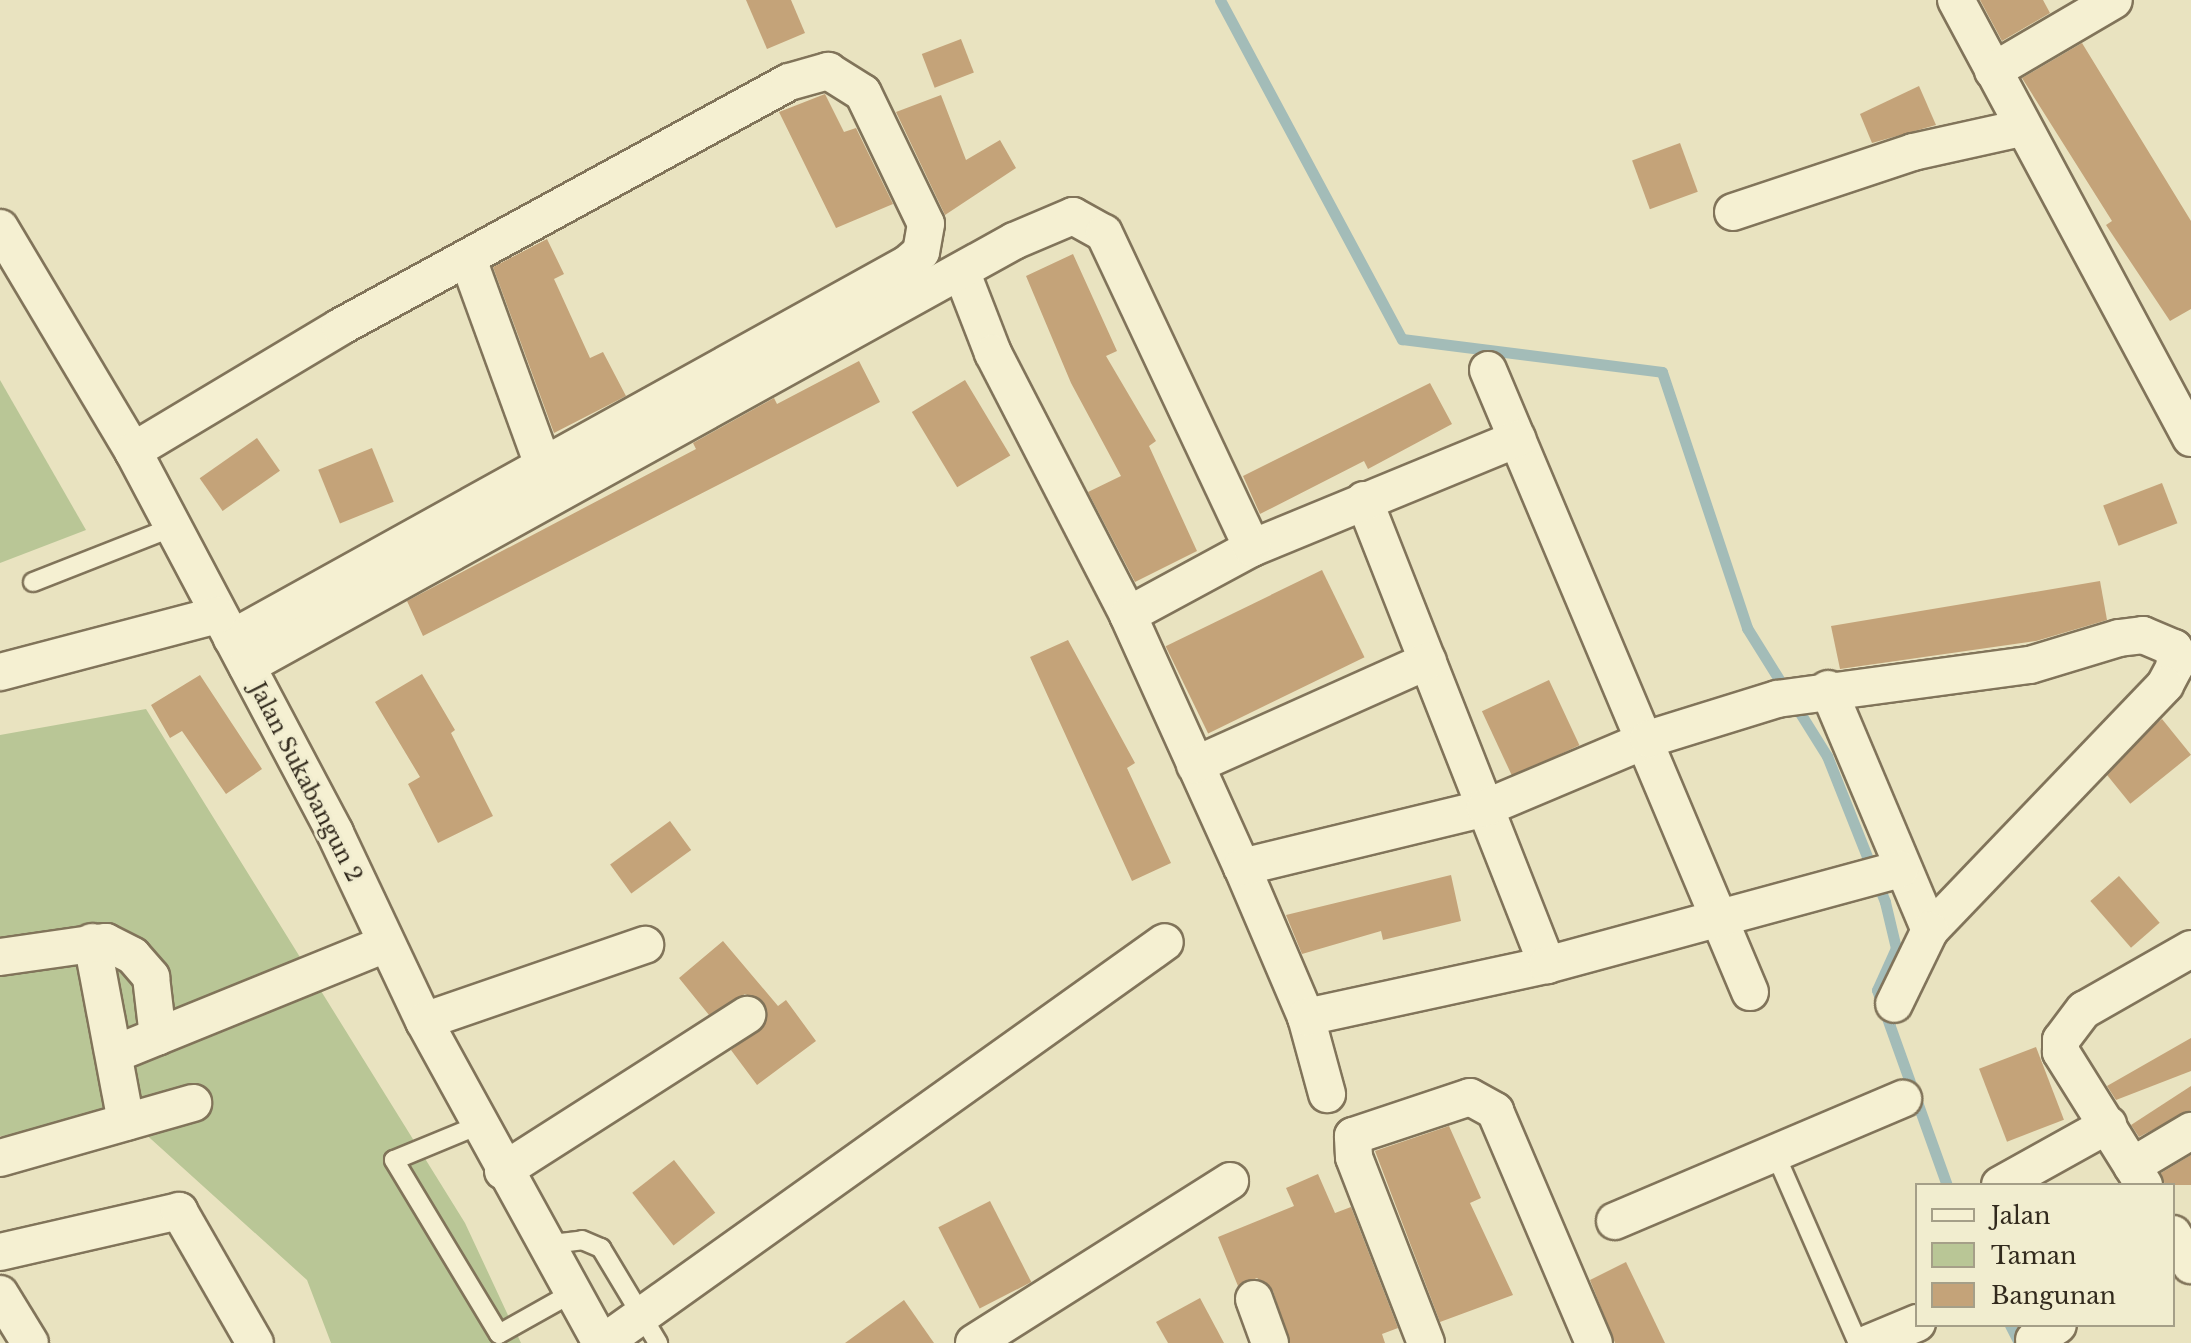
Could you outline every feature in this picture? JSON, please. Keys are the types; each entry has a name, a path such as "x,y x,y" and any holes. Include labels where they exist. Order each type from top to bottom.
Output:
{"street":[{"path":"1956,0 2021,128 2191,438"},
{"path":"1993,71 2114,0"},
{"path":"133,451 340,327 789,82 828,71 863,93 926,224 921,252 907,264 232,640"},
{"path":"1733,212 1913,152 2021,128"},
{"path":"0,672 232,640 962,273 1058,220 1091,221 1104,233 1252,548"},
{"name":"Jalan Sukabangun 2","path":"0,228 133,451 424,1021 503,1171 602,1343"},
{"path":"468,259 543,465"},
{"path":"962,273 993,353 1128,615 1242,867 1306,1017 1327,1094"},
{"path":"1488,370 1648,739 1750,992"},
{"path":"1128,615 1252,548 1517,439"},
{"path":"1364,500 1547,965"},
{"path":"1242,867 1485,808 1648,739 1805,694 2030,665 2143,635 2174,648 2175,666 2165,685 1930,930 1894,1004"},
{"path":"1195,765 1428,661"},
{"path":"1805,694 1883,875 1930,930"},
{"path":"1306,1017 1547,965 1883,875"},
{"path":"92,942 117,1053 126,1122"},
{"path":"0,957 106,942 133,956 151,977 158,1037"},
{"path":"602,1343 651,1328 1165,942"},
{"path":"117,1053 385,944"},
{"path":"424,1021 645,945"},
{"path":"2191,949 2084,1010 2065,1029 2061,1052 2138,1175 2191,1131"},
{"path":"503,1171 747,1015"},
{"path":"1426,1343 1354,1157 1353,1136 1470,1097 1495,1111 1594,1343"},
{"path":"1615,1221 1774,1151 1903,1099"},
{"path":"0,1158 193,1103"},
{"path":"2004,1183 2108,1125"},
{"path":"974,1343 1230,1181"},
{"path":"0,1252 176,1210 255,1343"},
{"path":"0,1294 30,1343"},
{"path":"1254,1299 1270,1343"},
{"path":"1869,1343 1915,1324"}],"lane":[{"path":"33,582 171,528"},
{"path":"479,1125 394,1160 499,1334 572,1293"},
{"path":"1774,1151 1858,1343"},
{"path":"544,1245 582,1240 601,1248 651,1328"}],"green space":[{"path":"0,380 86,530 0,563"},
{"path":"146,709 465,1223 521,1343 331,1343 307,1280 141,1130 0,1136 0,735"}],"building":[{"path":"746,0 791,0 805,33 767,49"},
{"path":"1980,0 2043,0 2050,13 2002,41"},
{"path":"961,39 974,73 935,88 922,54"},
{"path":"2082,43 2191,221 2191,309 2170,321 2106,225 2112,221 2022,78"},
{"path":"1919,86 1936,125 1872,143 1860,114"},
{"path":"825,94 844,132 856,128 893,204 836,228 779,112"},
{"path":"941,95 966,160 1000,140 1016,168 945,215 896,112"},
{"path":"1680,143 1698,192 1650,209 1632,160"},
{"path":"547,239 564,274 554,279 590,358 603,352 626,396 554,433 493,267"},
{"path":"1073,254 1117,351 1106,356 1156,441 1149,446 1197,551 1135,582 1088,492 1121,476 1071,383 1026,276"},
{"path":"859,361 880,402 423,636 407,601 696,449 693,443 774,398 777,404"},
{"path":"965,380 1010,455 957,487 912,412"},
{"path":"1430,383 1452,424 1368,469 1364,461 1260,514 1243,476"},
{"path":"257,438 280,471 223,511 200,478"},
{"path":"372,448 394,502 340,524 318,470"},
{"path":"2162,483 2177,523 2119,546 2103,506"},
{"path":"1322,570 1365,657 1208,733 1166,646"},
{"path":"2100,581 2107,620 2036,641 1840,669 1831,626"},
{"path":"1068,640 1135,763 1127,768 1171,863 1132,881 1030,657"},
{"path":"422,674 455,730 451,733 493,816 438,843 408,784 420,777 375,702"},
{"path":"200,675 262,769 226,794 182,731 170,738 151,705"},
{"path":"1549,680 1579,745 1512,777 1482,711"},
{"path":"2162,719 2191,755 2130,804 2101,768"},
{"path":"670,821 691,850 631,894 610,864"},
{"path":"1451,875 1461,921 1383,940 1381,931 1302,954 1286,915"},
{"path":"2119,876 2160,923 2131,948 2090,901"},
{"path":"723,941 778,1006 786,1000 816,1041 757,1085 731,1050 765,1025 764,1003 745,994 709,1015 679,978"},
{"path":"2191,1038 2191,1071 2116,1100 2107,1086"},
{"path":"2036,1047 2064,1120 2007,1142 1979,1069"},
{"path":"2191,1086 2191,1110 2139,1137 2131,1125"},
{"path":"1449,1126 1481,1198 1470,1203 1513,1295 1440,1322 1375,1151"},
{"path":"2191,1155 2191,1185 2164,1183 2161,1173"},
{"path":"674,1160 715,1213 673,1245 632,1193"},
{"path":"1318,1174 1335,1213 1351,1207 1398,1328 1382,1334 1385,1343 1290,1343 1273,1291 1257,1278 1238,1286 1218,1237 1294,1206 1286,1188"},
{"path":"990,1201 1031,1282 980,1308 938,1227"},
{"path":"1626,1262 1665,1343 1615,1343 1590,1280"},
{"path":"1200,1298 1224,1343 1168,1343 1156,1322"},
{"path":"904,1300 934,1343 845,1343"}],"waterway":[{"path":"1220,0 1402,339 1662,372 1747,628 1827,756 1885,902 1896,948 1877,990 1946,1183"},
{"path":"2011,1327 2019,1343"}]}
